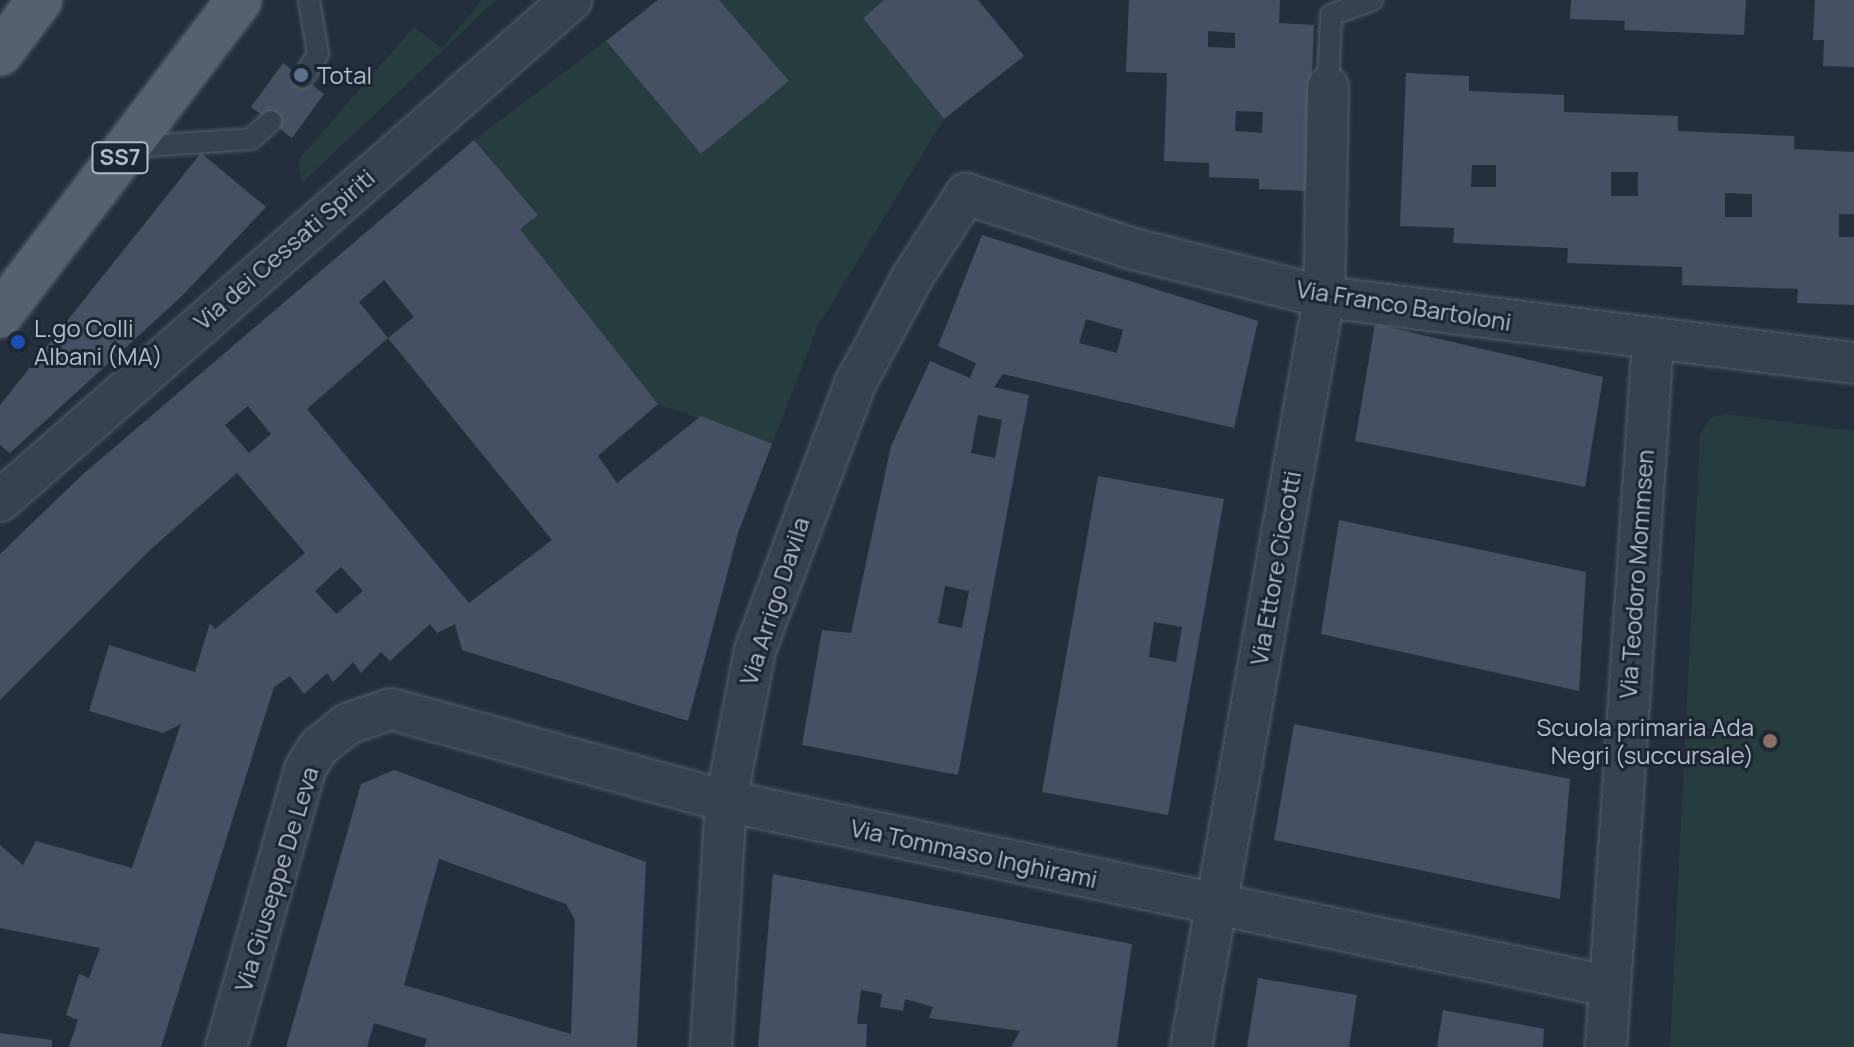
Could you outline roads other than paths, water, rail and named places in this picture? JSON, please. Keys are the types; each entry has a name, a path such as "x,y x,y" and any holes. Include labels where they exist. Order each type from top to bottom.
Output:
{"main road":[{"path":"0,53 40,0"},
{"name":"SS7","path":"0,315 239,0"}],"street":[{"name":"Via dei Cessati Spiriti","path":"0,501 571,0"},
{"name":"Via Ettore Ciccotti","path":"1191,1047 1214,903 1324,297 1328,87"},
{"name":"Via Franco Bartoloni","path":"966,194 1130,248 1324,297 1653,341 1854,363"},
{"name":"Via Arrigo Davila","path":"711,1047 726,801 755,650 808,499 879,336 966,194"},
{"name":"Via Teodoro Mommsen","path":"1606,1047 1653,341"},
{"name":"Via Tommaso Inghirami","path":"347,724 381,710 417,713 726,801 1608,986"},
{"name":"Via Giuseppe De Leva","path":"226,1047 305,769 319,747 347,724"}],"lane":[{"path":"303,78 318,54 309,0"},
{"path":"1328,87 1331,15 1372,0"},
{"path":"128,147 251,139 271,121"}],"place":[{"name":"Total","path":"301,75"},
{"name":"L.go Colli Albani (MA)","path":"18,342"},
{"name":"Scuola primaria Ada Negri (succursale)","path":"1770,741"}]}
